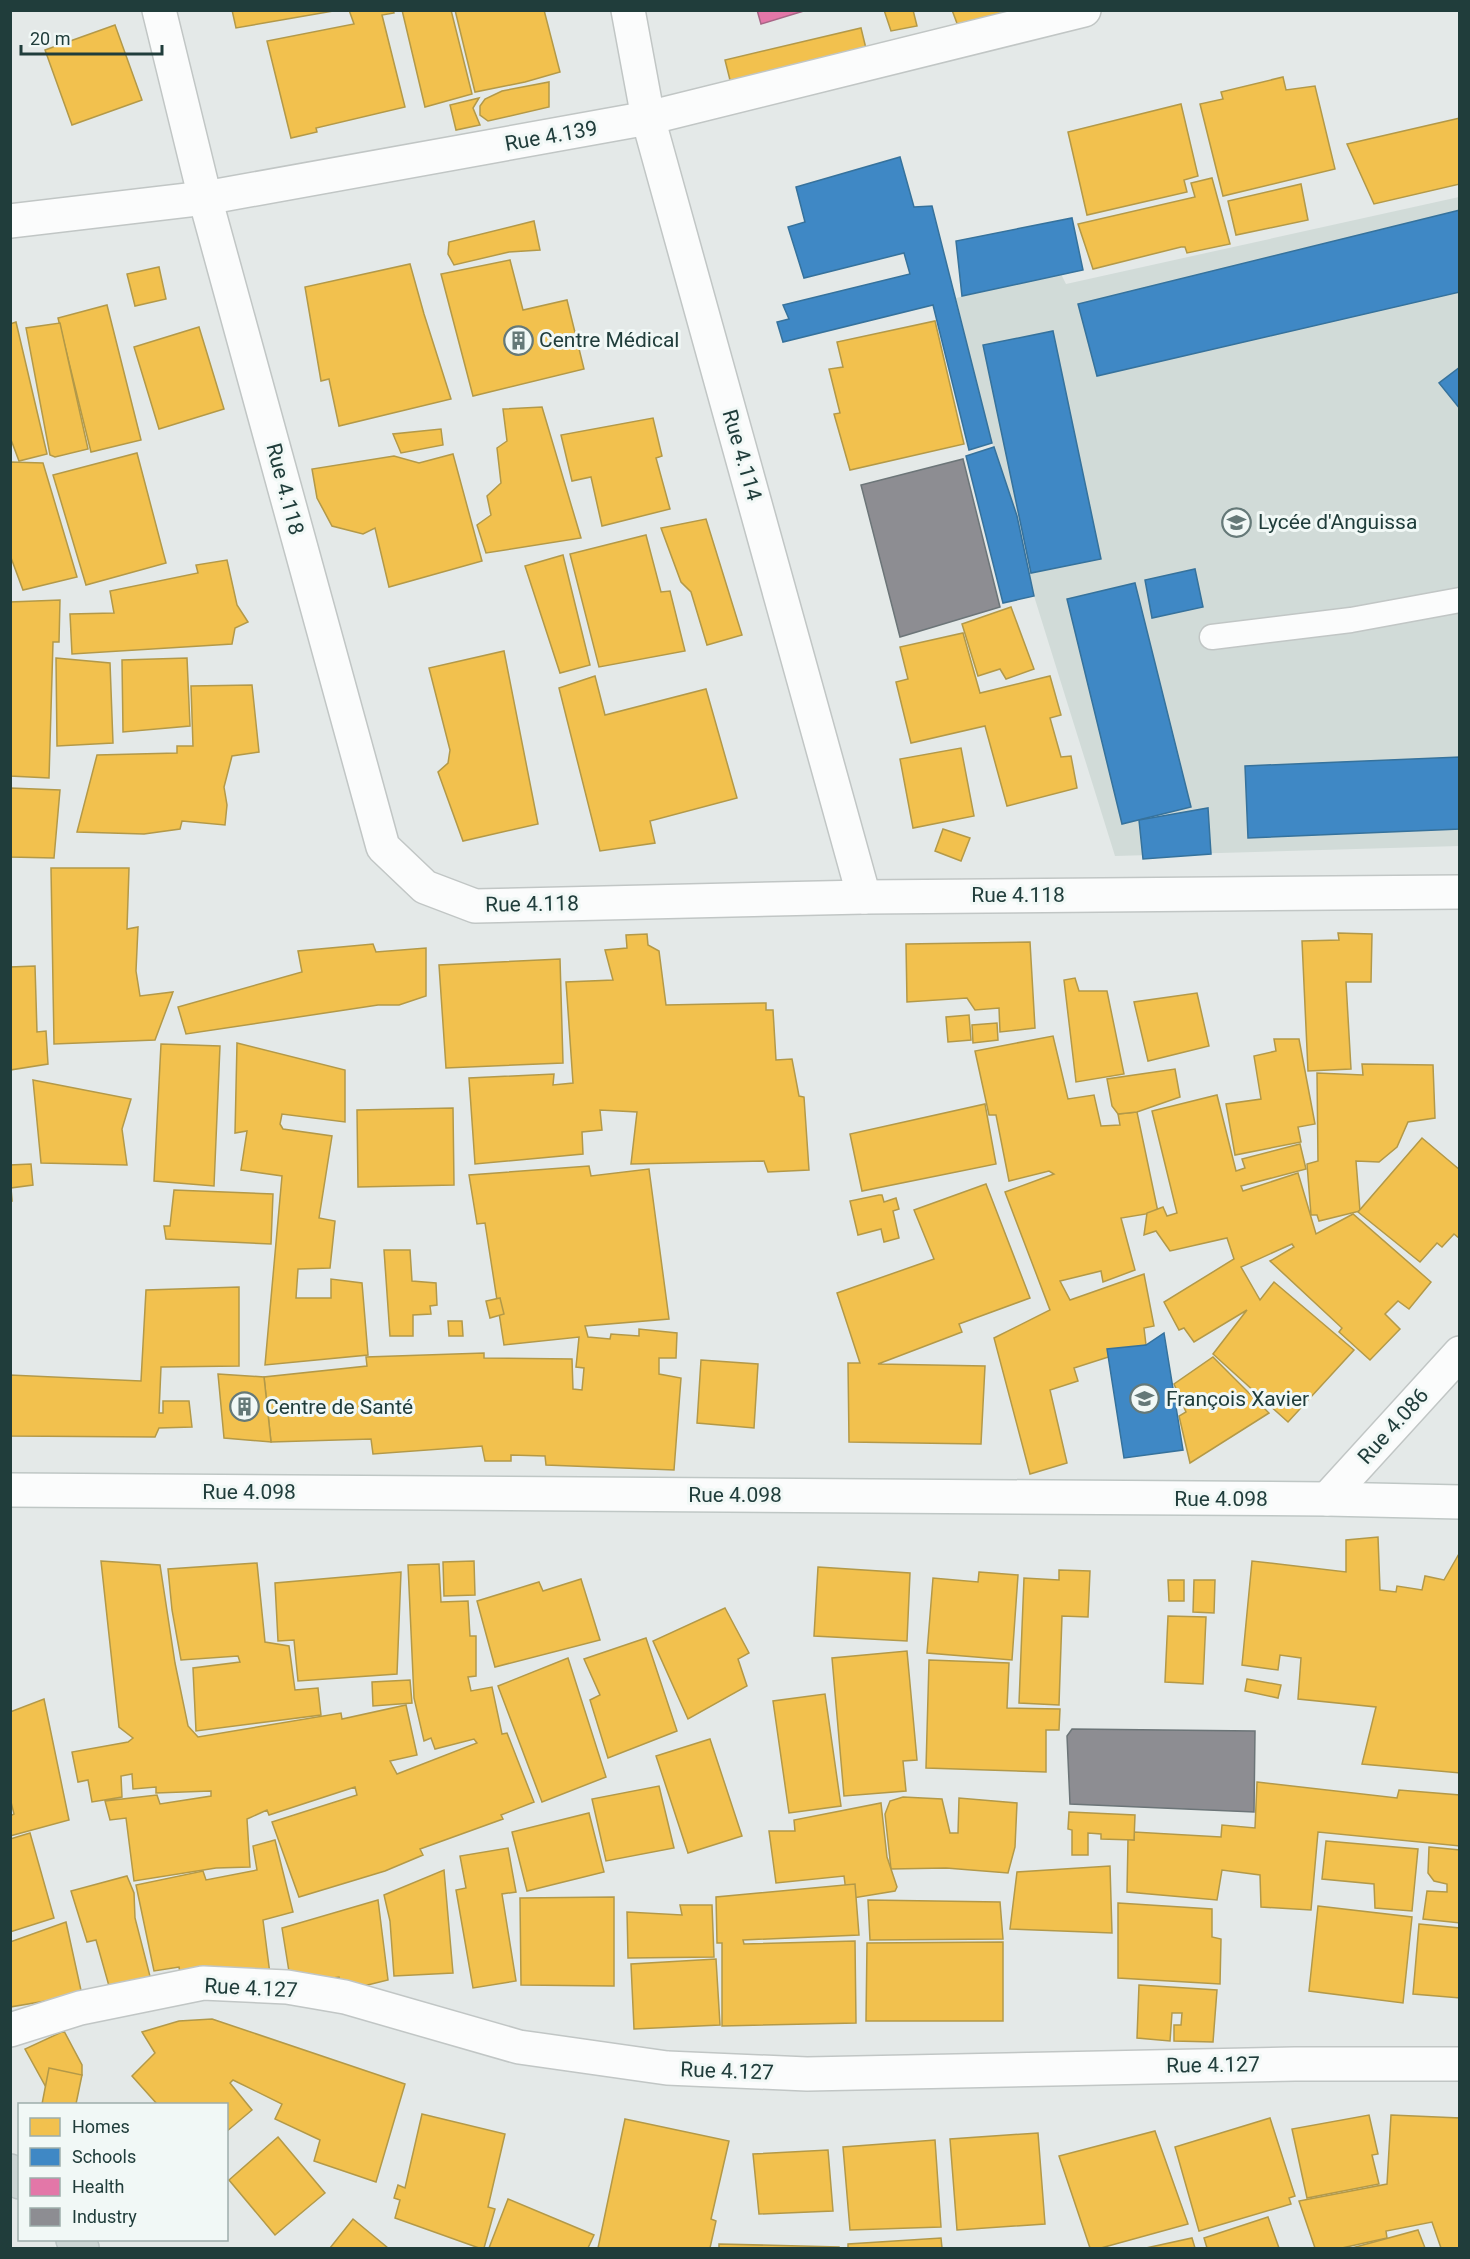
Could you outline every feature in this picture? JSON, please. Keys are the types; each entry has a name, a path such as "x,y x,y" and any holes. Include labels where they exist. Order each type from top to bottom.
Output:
{"street":[{"name":"Rue 4.118","path":"159,10 205,198 383,847 425,887 475,906 864,897 1460,892"},
{"name":"Rue 4.114","path":"628,10 648,118 864,897"},
{"name":"Rue 4.139","path":"10,221 205,198 648,118 1084,10"},
{"name":"Rue 4.086","path":"1327,1499 1460,1353"},
{"name":"Rue 4.098","path":"10,1490 1327,1499 1460,1502"},
{"name":"Rue 4.127","path":"10,2030 80,2008 203,1983 286,1987 345,1997 519,2047 667,2068 807,2074 1283,2064 1460,2064"}],"lane":[{"path":"1212,637 1351,620 1460,600"}],"shaded area":[{"name":"Lycée d'Anguissa","path":"1459,197 1459,846 1115,856 1034,596 992,443 956,298 1061,274 1066,284"}],"building: Homes":[{"path":"232,10 339,10 236,28"},
{"path":"349,10 393,10 394,13 382,15 405,107 316,128 317,132 291,138 267,41 354,24"},
{"path":"402,10 451,10 472,94 425,107"},
{"path":"455,10 544,10 560,72 475,92"},
{"path":"884,10 913,10 917,26 891,31"},
{"path":"952,10 1013,10 958,26"},
{"path":"115,25 142,100 72,125 45,50"},
{"path":"861,28 870,65 734,96 725,60"},
{"path":"1283,77 1286,90 1315,86 1335,169 1223,196 1200,104 1223,99 1221,92"},
{"path":"549,82 549,107 488,121 480,115 480,106 485,99 502,91"},
{"path":"479,98 473,108 480,125 456,130 450,105"},
{"path":"1181,104 1198,176 1184,180 1187,192 1087,215 1068,132"},
{"path":"1460,118 1460,184 1374,204 1347,144"},
{"path":"1212,178 1230,244 1187,253 1185,247 1181,247 1093,269 1078,224 1195,197 1191,183"},
{"path":"1301,184 1308,220 1236,235 1228,201"},
{"path":"534,221 540,250 509,252 454,265 448,254 449,242"},
{"name":"Centre Médical","path":"510,260 523,310 567,300 584,369 473,396 441,274"},
{"path":"410,264 451,399 339,426 329,379 321,381 305,287"},
{"path":"159,267 166,299 135,306 127,274"},
{"path":"107,305 141,440 91,452 58,318"},
{"path":"935,321 964,444 850,470 834,414 840,413 829,369 843,367 837,342"},
{"path":"16,322 47,454 19,461 10,437 10,324"},
{"path":"60,323 88,449 55,457 50,455 26,328"},
{"path":"199,327 224,409 159,429 134,347"},
{"path":"542,407 581,538 486,553 477,525 491,515 487,496 501,483 497,448 507,441 503,409"},
{"path":"653,418 662,456 656,458 670,509 602,526 591,477 572,481 561,435"},
{"path":"441,429 443,445 401,453 393,434"},
{"path":"137,453 166,563 86,585 53,475"},
{"path":"453,454 482,561 389,587 375,528 363,534 332,526 317,498 312,469 394,456 419,463"},
{"path":"10,462 43,463 77,577 23,590 10,555"},
{"path":"706,519 742,635 707,645 691,592 681,582 661,528"},
{"path":"646,535 661,592 670,591 685,651 599,667 570,554"},
{"path":"563,555 590,665 560,673 525,566"},
{"path":"227,560 237,605 248,622 235,628 232,644 72,654 70,614 114,613 110,591 198,573 196,565"},
{"path":"60,600 59,642 53,642 49,778 10,776 10,602"},
{"path":"1011,607 1034,669 1006,679 1000,669 978,676 962,624"},
{"path":"963,633 980,693 1050,676 1061,715 1050,718 1061,757 1071,756 1077,788 1007,806 985,726 911,743 896,682 908,679 900,647"},
{"path":"504,651 538,824 463,841 438,772 448,763 450,750 429,668"},
{"path":"56,658 110,663 113,743 57,746"},
{"path":"187,658 190,726 123,732 122,660"},
{"path":"595,676 605,715 706,689 737,798 650,821 655,843 600,851 559,688"},
{"path":"252,685 259,752 232,756 224,787 227,805 225,825 182,821 180,829 144,834 77,832 97,755 177,753 177,746 193,746 191,686"},
{"path":"961,748 974,816 913,828 900,759"},
{"path":"10,788 60,790 54,858 10,857"},
{"path":"943,829 970,838 961,861 935,851"},
{"path":"51,868 129,868 127,929 138,927 136,971 140,996 173,992 155,1040 54,1044"},
{"path":"1338,933 1372,934 1371,982 1346,982 1351,1069 1308,1071 1302,941 1339,940"},
{"path":"647,934 648,945 659,951 666,1005 766,1003 766,1010 773,1010 776,1060 792,1059 799,1096 804,1097 809,1170 768,1172 764,1161 631,1164 637,1112 600,1110 602,1130 582,1132 583,1154 475,1164 469,1078 554,1074 553,1085 573,1083 566,982 613,980 605,950 627,948 626,935"},
{"path":"1030,942 1035,1028 1000,1032 999,1008 975,1010 967,998 907,1002 906,944"},
{"path":"373,944 376,952 426,948 426,996 399,1005 378,1005 186,1034 178,1007 302,972 298,951"},
{"path":"560,959 563,1063 446,1068 439,965"},
{"path":"35,966 37,1032 46,1031 48,1064 10,1070 10,967"},
{"path":"1075,978 1079,991 1107,991 1124,1074 1076,1082 1064,980"},
{"path":"1197,993 1209,1046 1148,1061 1134,1002"},
{"path":"969,1015 971,1040 948,1042 946,1017"},
{"path":"997,1023 998,1040 973,1043 972,1025"},
{"path":"1053,1036 1068,1099 1094,1095 1101,1126 1120,1125 1118,1114 1137,1112 1158,1212 1121,1218 1135,1270 1103,1282 1101,1271 1060,1281 1070,1300 1144,1274 1154,1326 1144,1328 1146,1345 1074,1368 1078,1381 1050,1390 1067,1463 1030,1474 994,1338 1050,1310 1005,1192 1054,1174 1049,1171 1009,1181 996,1115 989,1115 975,1051"},
{"path":"1274,1039 1299,1039 1315,1124 1298,1127 1301,1142 1235,1155 1226,1104 1261,1099 1254,1056 1276,1051"},
{"path":"237,1043 345,1070 345,1122 282,1114 280,1124 283,1129 332,1136 319,1218 335,1221 330,1268 298,1269 296,1298 331,1298 331,1279 362,1283 368,1355 265,1365 282,1176 241,1170 247,1131 235,1133"},
{"path":"161,1044 220,1046 214,1186 154,1181"},
{"path":"1362,1064 1433,1065 1435,1118 1408,1122 1397,1147 1379,1162 1356,1161 1360,1211 1319,1221 1317,1215 1311,1215 1307,1164 1318,1161 1317,1073 1363,1075"},
{"path":"1175,1069 1180,1097 1137,1112 1118,1114 1112,1106 1107,1079"},
{"path":"33,1080 131,1099 122,1129 127,1165 41,1163"},
{"path":"1217,1095 1236,1171 1245,1168 1242,1159 1300,1144 1306,1169 1241,1186 1243,1191 1298,1173 1316,1234 1353,1214 1431,1282 1409,1309 1398,1301 1385,1314 1400,1329 1370,1360 1339,1332 1342,1328 1270,1261 1294,1247 1292,1244 1241,1267 1260,1300 1274,1282 1354,1350 1288,1422 1213,1354 1247,1310 1194,1342 1184,1328 1179,1330 1164,1302 1234,1259 1227,1238 1170,1251 1156,1231 1144,1235 1147,1213 1163,1207 1167,1216 1177,1213 1152,1111"},
{"path":"985,1104 996,1164 862,1191 850,1134"},
{"path":"453,1108 454,1185 358,1187 357,1110"},
{"path":"1422,1138 1460,1170 1460,1239 1454,1234 1442,1247 1437,1243 1420,1262 1358,1212"},
{"path":"31,1164 33,1185 11,1188 12,1201 10,1201 10,1165"},
{"path":"589,1166 591,1176 649,1169 669,1319 585,1326 588,1337 610,1339 611,1334 639,1336 639,1329 677,1333 676,1358 659,1358 659,1374 681,1378 674,1470 546,1465 545,1456 511,1455 511,1461 485,1461 482,1446 373,1454 371,1439 271,1442 264,1377 367,1366 366,1357 484,1353 484,1358 572,1359 573,1389 582,1390 584,1368 576,1367 579,1337 504,1345 485,1223 477,1224 469,1175"},
{"path":"986,1184 1030,1298 959,1324 962,1332 878,1364 985,1366 981,1444 849,1442 848,1363 860,1363 837,1293 934,1259 914,1210"},
{"path":"174,1190 273,1194 271,1244 166,1239 164,1226 170,1226"},
{"path":"882,1195 884,1202 896,1198 899,1209 893,1211 899,1238 884,1242 881,1229 858,1235 850,1201"},
{"path":"384,1250 410,1250 412,1281 436,1283 437,1305 430,1306 431,1314 413,1315 413,1336 390,1336"},
{"path":"239,1287 239,1366 161,1367 159,1413 163,1413 163,1401 189,1401 192,1427 159,1428 155,1437 10,1436 10,1375 141,1381 146,1290"},
{"path":"500,1298 504,1314 490,1318 486,1301"},
{"path":"448,1321 462,1321 463,1336 449,1336"},
{"path":"1213,1357 1269,1413 1190,1463 1179,1416 1186,1412 1174,1384"},
{"path":"701,1360 758,1364 754,1428 697,1423"},
{"name":"Centre de Santé","path":"218,1374 264,1377 271,1442 224,1438"},
{"path":"1378,1537 1380,1590 1396,1592 1397,1586 1422,1590 1425,1576 1444,1580 1460,1552 1460,1773 1362,1764 1376,1707 1298,1699 1301,1658 1280,1655 1278,1670 1242,1665 1252,1561 1346,1572 1346,1540"},
{"path":"101,1561 160,1565 175,1663 188,1726 198,1737 341,1713 342,1719 406,1705 417,1755 390,1761 397,1774 477,1743 474,1739 435,1749 431,1738 424,1741 414,1698 408,1565 439,1564 441,1602 468,1601 470,1636 476,1636 476,1676 468,1677 471,1691 492,1687 502,1734 507,1733 534,1802 501,1815 503,1819 420,1849 423,1855 385,1871 299,1897 272,1822 357,1795 355,1787 269,1815 267,1810 247,1819 250,1867 216,1868 134,1881 126,1818 110,1820 105,1801 157,1795 160,1804 211,1796 211,1791 156,1793 156,1787 133,1789 132,1774 121,1776 122,1797 92,1802 88,1780 78,1782 72,1752 128,1742 133,1738 119,1727"},
{"path":"474,1561 475,1595 444,1596 443,1562"},
{"path":"257,1563 265,1642 289,1646 295,1690 318,1688 321,1715 196,1731 193,1668 240,1662 238,1656 181,1660 172,1610 168,1569"},
{"path":"818,1567 910,1573 907,1641 814,1636"},
{"path":"1059,1570 1090,1571 1088,1617 1062,1616 1059,1705 1019,1703 1024,1578 1059,1580"},
{"path":"401,1572 397,1674 298,1681 294,1640 278,1641 275,1583"},
{"path":"979,1572 1018,1575 1012,1660 927,1653 933,1578 978,1582"},
{"path":"581,1579 600,1640 495,1667 477,1601 539,1582 543,1591"},
{"path":"1168,1580 1184,1580 1184,1601 1169,1601"},
{"path":"1194,1580 1215,1580 1214,1613 1193,1612"},
{"path":"725,1608 749,1653 738,1659 747,1686 688,1719 653,1641"},
{"path":"1168,1616 1206,1617 1203,1684 1165,1682"},
{"path":"646,1638 677,1731 608,1758 590,1700 600,1695 584,1659"},
{"path":"907,1651 917,1760 903,1761 906,1791 844,1796 832,1658"},
{"path":"568,1658 606,1777 542,1802 498,1686"},
{"path":"929,1660 1009,1663 1007,1708 1060,1709 1059,1730 1046,1730 1046,1772 926,1768"},
{"path":"1247,1679 1281,1685 1278,1698 1245,1691"},
{"path":"410,1680 412,1703 373,1706 372,1682"},
{"path":"825,1694 841,1806 789,1813 773,1701"},
{"path":"44,1699 69,1820 10,1836 10,1816 14,1814 10,1798 10,1712"},
{"path":"710,1739 742,1836 688,1853 656,1756"},
{"path":"1257,1782 1397,1798 1399,1790 1460,1795 1460,1846 1318,1832 1311,1910 1261,1907 1260,1875 1222,1870 1217,1900 1127,1892 1128,1839 1134,1840 1134,1832 1221,1837 1222,1825 1255,1828"},
{"path":"659,1786 674,1848 606,1861 592,1799"},
{"path":"903,1797 942,1799 950,1833 958,1833 959,1798 1017,1803 1015,1847 1008,1873 946,1868 891,1869 885,1814 890,1801"},
{"path":"881,1803 887,1857 897,1887 895,1891 847,1899 844,1876 776,1883 769,1831 795,1831 794,1820"},
{"path":"1069,1812 1135,1815 1134,1840 1101,1839 1101,1834 1088,1833 1088,1855 1072,1855 1072,1830 1068,1829"},
{"path":"589,1813 604,1872 527,1891 512,1832"},
{"path":"30,1833 54,1918 10,1932 10,1839"},
{"path":"275,1840 293,1912 263,1920 270,1974 181,1978 179,1967 154,1971 136,1885 203,1871 206,1880 257,1870 253,1846"},
{"path":"1326,1841 1418,1849 1412,1911 1375,1908 1374,1884 1322,1879"},
{"path":"1429,1847 1460,1850 1460,1923 1423,1919 1427,1891 1447,1892 1447,1884 1434,1881 1428,1873"},
{"path":"508,1848 516,1892 502,1894 516,1981 473,1988 456,1890 466,1888 460,1856"},
{"path":"1110,1866 1112,1933 1010,1929 1017,1872"},
{"path":"444,1870 453,1973 394,1976 390,1921 384,1895"},
{"path":"127,1876 134,1893 135,1918 152,1984 109,1986 96,1940 87,1942 71,1891"},
{"path":"855,1884 859,1935 743,1940 744,1944 855,1941 856,2023 722,2026 722,1943 717,1943 716,1897"},
{"path":"614,1897 614,1986 521,1985 520,1898"},
{"path":"378,1900 388,1980 343,1991 339,1977 291,1984 282,1928"},
{"path":"868,1900 1000,1902 1003,1939 870,1940"},
{"path":"1118,1903 1212,1909 1212,1937 1221,1939 1220,1984 1118,1978"},
{"path":"680,1905 712,1905 714,1957 628,1958 627,1912 682,1915"},
{"path":"1318,1906 1412,1917 1403,2003 1309,1991"},
{"path":"66,1922 82,1995 10,2007 10,1942"},
{"path":"1419,1924 1460,1928 1460,1998 1413,1994"},
{"path":"1003,1942 1003,2021 866,2021 867,1943"},
{"path":"716,1959 720,2025 634,2029 631,1964"},
{"path":"1139,1985 1217,1990 1213,2042 1174,2041 1174,2025 1181,2025 1182,2013 1172,2013 1170,2041 1137,2038"},
{"path":"212,2019 405,2084 376,2182 314,2161 320,2140 275,2119 282,2104 233,2080 230,2083 252,2110 228,2130 228,2103 156,2103 132,2076 155,2053 142,2032 179,2021"},
{"path":"64,2031 82,2065 82,2075 47,2089 25,2049"},
{"path":"49,2068 82,2075 76,2103 42,2103"},
{"path":"422,2114 505,2134 488,2207 495,2209 484,2248 395,2218 400,2200 394,2198 398,2185 405,2188"},
{"path":"1369,2115 1378,2154 1372,2155 1379,2184 1307,2198 1292,2129"},
{"path":"1391,2115 1460,2118 1460,2248 1441,2248 1432,2222 1386,2231 1387,2238 1342,2248 1315,2248 1299,2201 1387,2184"},
{"path":"1270,2118 1295,2196 1289,2198 1291,2204 1199,2231 1175,2147"},
{"path":"625,2119 729,2141 711,2219 716,2221 710,2248 598,2248"},
{"path":"1155,2131 1188,2224 1101,2248 1090,2248 1059,2156"},
{"path":"1038,2133 1045,2224 957,2230 950,2139"},
{"path":"278,2137 325,2193 275,2235 229,2180"},
{"path":"935,2140 941,2227 850,2230 843,2147"},
{"path":"828,2150 833,2211 759,2214 753,2154"},
{"path":"508,2199 594,2235 588,2248 489,2248"},
{"path":"1268,2217 1279,2248 1207,2248 1204,2238"},
{"path":"353,2219 388,2248 330,2248"},
{"path":"1418,2230 1425,2248 1352,2248"},
{"path":"941,2238 942,2248 848,2248 848,2244"},
{"path":"1192,2238 1195,2248 1146,2248"},
{"path":"719,2244 839,2247 839,2248 719,2248"}],"building: Schools":[{"path":"900,157 914,207 932,206 992,443 969,450 933,305 783,342 777,322 789,319 783,305 910,274 904,253 804,278 788,227 805,222 796,187"},
{"path":"1460,210 1460,292 1097,376 1078,304"},
{"path":"1072,218 1083,270 962,296 956,241"},
{"path":"1053,331 1101,559 1031,573 983,345"},
{"path":"1460,367 1460,409 1439,383"},
{"path":"994,447 1017,516 1034,596 1003,603 966,456"},
{"path":"1195,569 1203,607 1152,618 1145,580"},
{"path":"1135,583 1191,807 1122,824 1067,599"},
{"path":"1460,757 1460,829 1248,838 1245,766"},
{"path":"1208,808 1211,854 1143,859 1139,820"},
{"name":"François Xavier","path":"1164,1333 1183,1450 1124,1458 1107,1349 1146,1345"}],"building: Health":[{"path":"757,10 807,10 761,24"}],"building: Industry":[{"path":"963,459 1000,607 900,637 861,485"},
{"path":"1072,1729 1255,1731 1254,1812 1070,1804 1067,1736"}],"place":[{"name":"Centre Médical","path":"518,340"},
{"name":"Lycée d'Anguissa","path":"1237,522"},
{"name":"François Xavier","path":"1145,1399"},
{"name":"Centre de Santé","path":"244,1407"}]}
